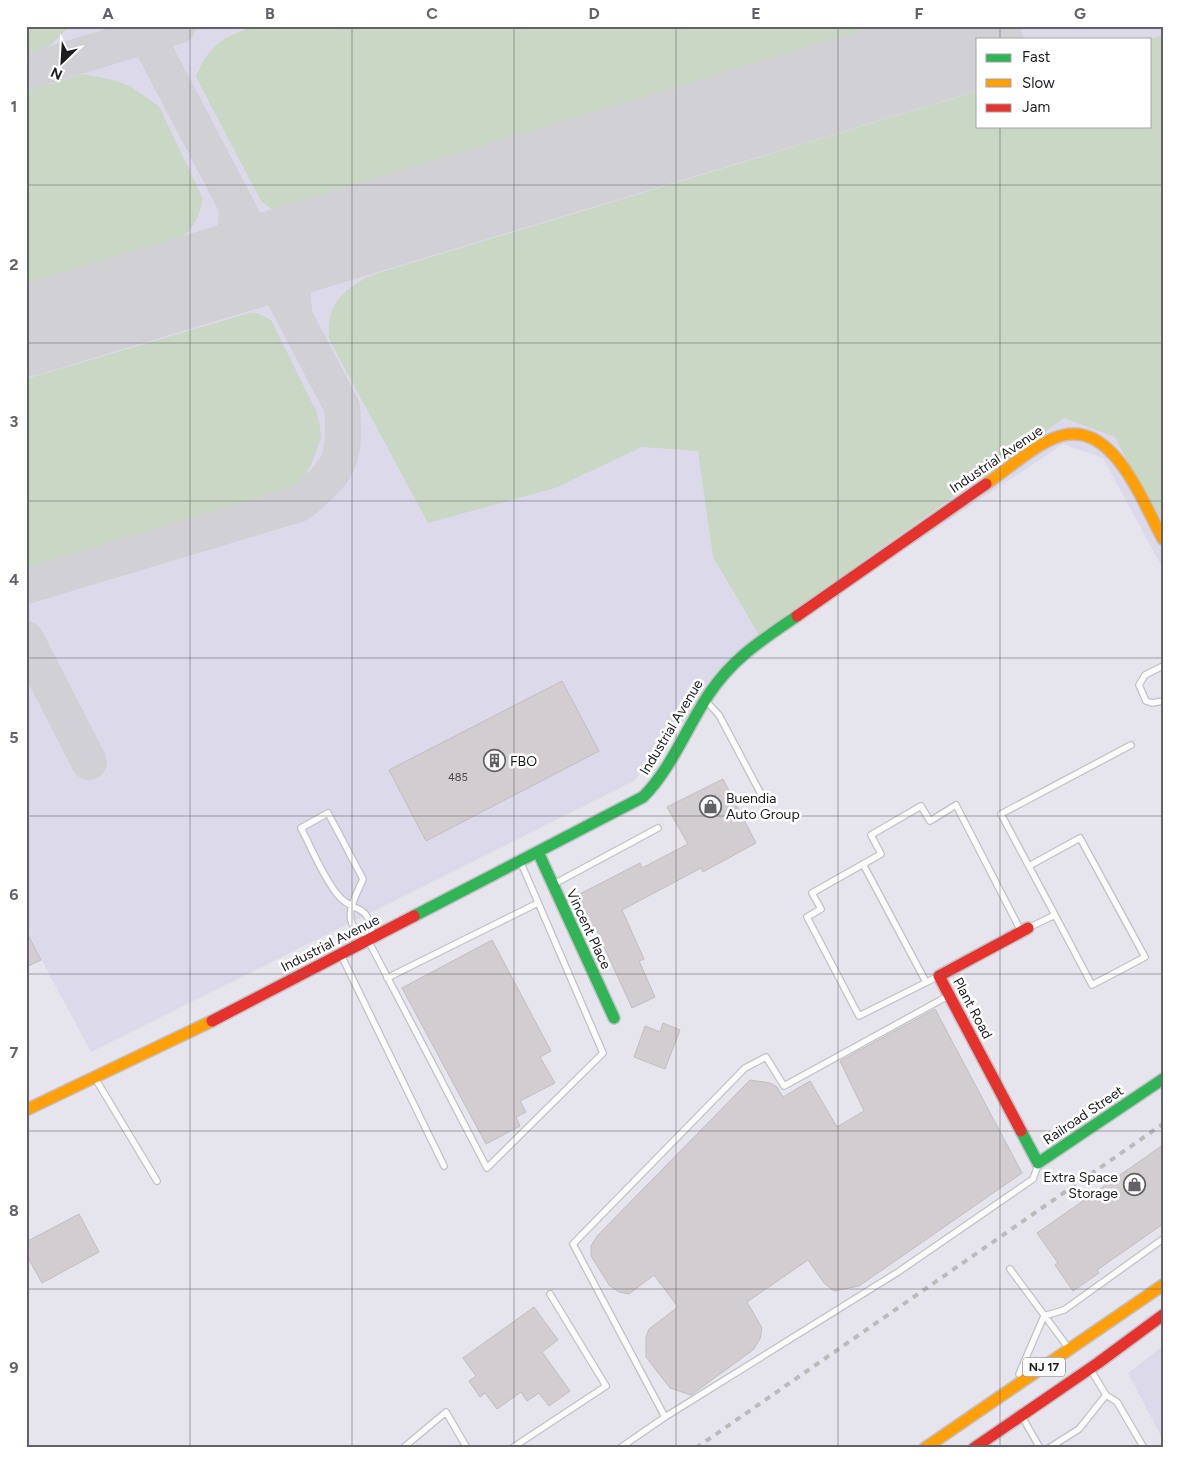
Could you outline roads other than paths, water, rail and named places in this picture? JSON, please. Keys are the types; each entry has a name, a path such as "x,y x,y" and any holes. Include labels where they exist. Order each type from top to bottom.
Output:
{"main road":[{"name":"Industrial Avenue","path":"26,1110 206,1024 643,796 680,744 705,700 727,668 756,643 1040,445 1062,434 1086,434 1110,447 1120,461 1163,539"},
{"name":"Vincent Place","path":"538,852 614,1018"},
{"name":"Plant Road","path":"1013,1117 939,976 1025,930"},
{"name":"Railroad Street","path":"1013,1117 1038,1163 1163,1078"},
{"name":"NJ 17","path":"925,1448 1070,1350 1163,1284"},
{"name":"NJ 17","path":"974,1448 1163,1315"}],"lane":[{"path":"1163,666 1145,675 1140,680 1139,686 1146,701 1152,703 1163,701"},
{"path":"705,700 719,716 762,794"},
{"path":"1029,866 1080,838 1145,957 1092,985 1000,814 1131,746"},
{"path":"939,976 859,1016 807,917 821,909 812,893 881,854 871,835 921,806 930,821 956,805 1025,930 1055,914"},
{"path":"370,939 355,928 351,919 352,905 363,879 328,813 301,828 338,895 352,905 363,911 371,920 370,939 387,978 487,1168 603,1053 520,861"},
{"path":"553,885 658,828"},
{"path":"863,864 926,982"},
{"path":"387,978 538,904"},
{"path":"340,954 444,1166"},
{"path":"665,1417 574,1244 745,1068 766,1057 784,1086 949,996"},
{"path":"95,1078 157,1181"},
{"path":"620,1448 665,1417 898,1272 1033,1179 1038,1163"},
{"path":"1044,1316 1064,1310 1163,1239"},
{"path":"1010,1269 1070,1350"},
{"path":"512,1448 606,1386 550,1294"},
{"path":"1004,1394 1020,1372 1044,1316"},
{"path":"1090,1368 1106,1395 1117,1402 1144,1448"},
{"path":"1049,1448 1079,1429 1106,1395"},
{"path":"403,1448 446,1412 467,1448"},
{"path":"1022,1416 1040,1448"}],"railway":[{"path":"696,1448 1163,1124"}],"place":[{"name":"FBO","path":"494,761"},
{"name":"Buendia Auto Group","path":"710,806"},
{"name":"Extra Space Storage","path":"1134,1185"}]}
